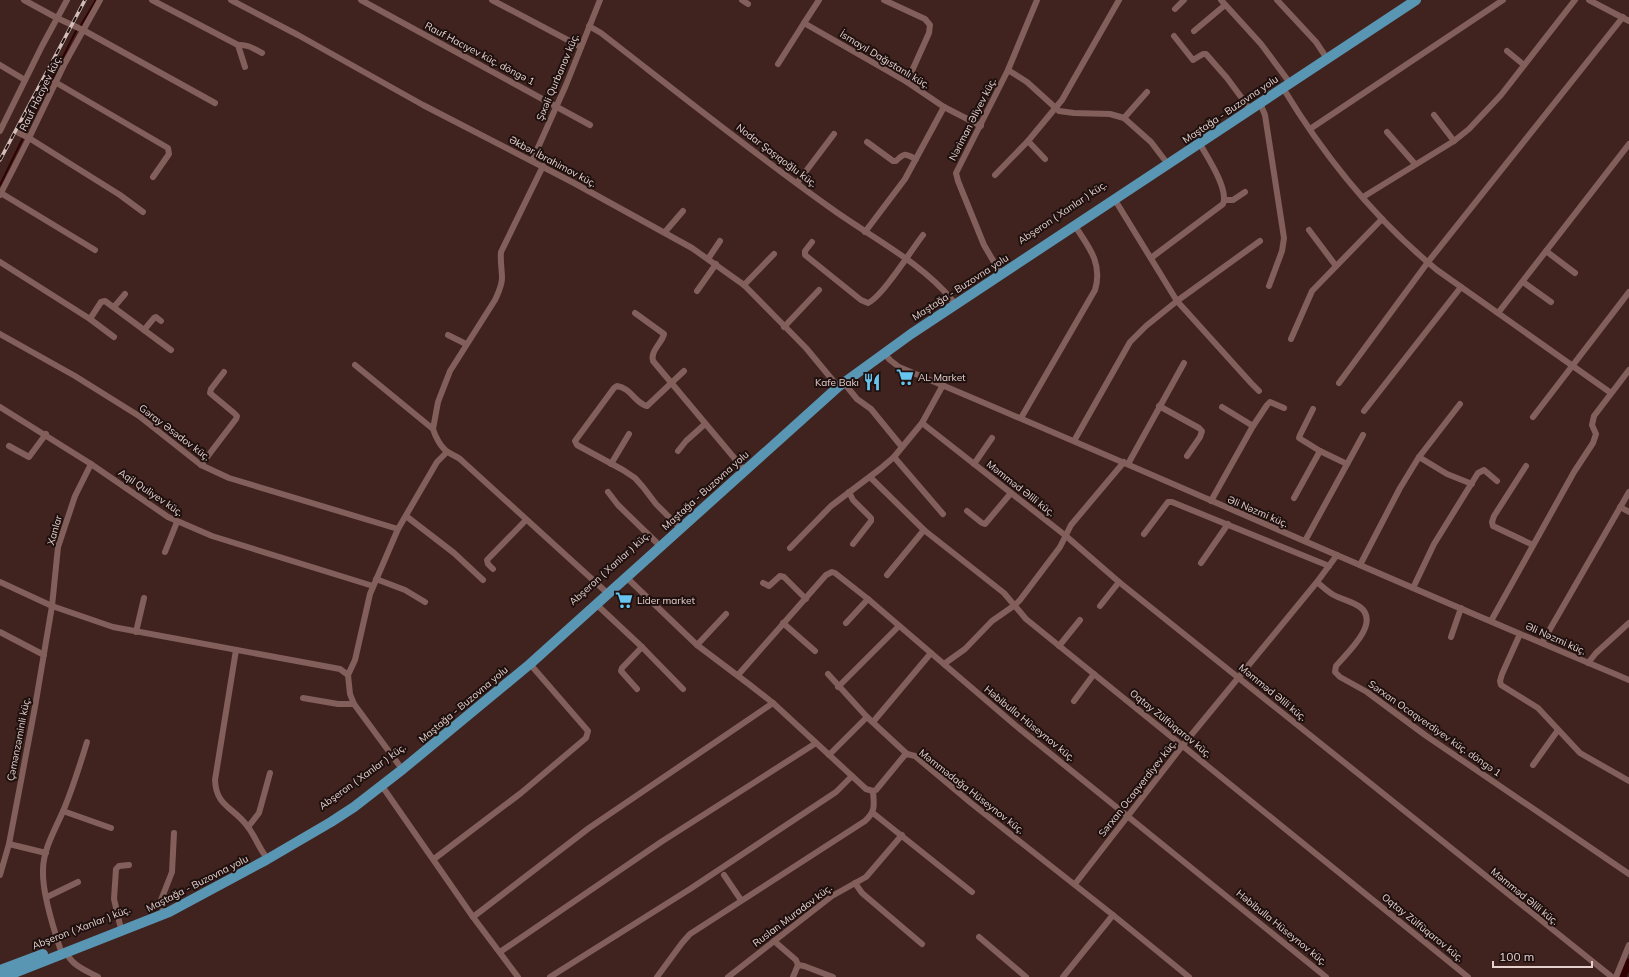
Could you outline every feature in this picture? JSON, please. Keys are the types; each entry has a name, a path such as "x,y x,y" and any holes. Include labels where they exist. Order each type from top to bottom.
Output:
{"main road":[{"name":"Abşeron ( Xanlar ) küç.","path":"883,350 952,300 1164,159 1247,105 1285,83 1324,54 1410,1"},
{"name":"Maştağa - Buzovna yolu","path":"4,977 16,975 63,950 147,922 194,900 331,822 530,664 840,383 883,350 1200,144 1260,103 1285,83 1410,1"},
{"name":"Abşeron ( Xanlar ) küç.","path":"0,970 63,950 162,908 264,854 380,784 400,765 604,590 740,466 840,383"}],"street":[{"path":"24,0 83,30 215,103"},
{"name":"Rauf Hacıyev küç.","path":"0,131 67,0"},
{"name":"Rauf Hacıyev küç.","path":"1,194 55,82 100,0"},
{"path":"152,0 238,45 250,46 262,53"},
{"name":"Əkbər İbrahimov küç.","path":"231,0 298,35 423,105 543,166 665,232 716,264 744,285 816,360 857,399 871,409 902,448"},
{"name":"Rauf Hacıyev küç. döngə 1","path":"361,0 590,124"},
{"path":"492,0 581,47"},
{"name":"Şıxəli Qurbanov küç.","path":"532,161 600,0"},
{"path":"742,0 748,4"},
{"path":"778,64 819,0"},
{"path":"884,0 925,20 930,25 929,33 907,82"},
{"path":"995,175 1028,141 1067,93 1119,0"},
{"path":"1176,9 1184,0"},
{"path":"1277,0 1316,42 1324,54"},
{"path":"1310,129 1503,0"},
{"path":"1363,197 1454,141 1469,129 1502,94 1574,0"},
{"path":"1589,0 1629,21"},
{"name":"Nəriman Əliyev küç.","path":"998,269 984,245 957,177 958,169 1008,70 1036,1"},
{"path":"1194,31 1223,2 1265,49 1310,129 1331,158 1382,219 1428,262 1611,393"},
{"path":"1338,383 1428,262 1623,17"},
{"name":"İsmayıl Dağıstanlı küç.","path":"804,23 907,82 944,107 981,126"},
{"name":"Nodar Şaşıqoğlu küç.","path":"589,26 601,33 759,156 932,278 952,300"},
{"path":"1174,36 1193,60 1203,54 1206,54 1227,78 1247,105"},
{"path":"238,45 245,66"},
{"path":"1507,50 1524,65"},
{"path":"0,65 25,80"},
{"path":"1008,70 1027,82 1055,108 1063,112 1110,114 1124,118 1151,142 1164,159"},
{"path":"55,82 168,148 169,154 153,178"},
{"path":"1124,118 1147,92"},
{"path":"1260,103 1265,115 1284,238 1282,251 1269,286"},
{"path":"865,232 905,179 944,107"},
{"path":"1434,115 1454,141"},
{"path":"1387,132 1415,164"},
{"path":"19,133 120,195 143,212"},
{"path":"797,183 834,134"},
{"path":"1028,141 1045,159"},
{"path":"868,142 893,161 896,161 905,154 916,159"},
{"path":"1151,258 1220,207 1224,200 1218,176 1200,144"},
{"path":"1498,313 1629,144"},
{"path":"543,166 501,252 500,262 502,280 495,300 466,344 445,382 438,402 433,429 434,435 447,452 460,459 604,590"},
{"path":"1224,200 1233,200 1245,192"},
{"path":"1,194 95,250"},
{"path":"1115,200 1178,301 1251,383 1259,390"},
{"path":"665,232 683,211"},
{"path":"1291,339 1312,291 1382,219"},
{"path":"1021,418 1095,290 1097,283 1097,263 1075,226"},
{"path":"1309,230 1336,266"},
{"path":"812,242 805,251 805,255 861,300 868,303 876,298 922,235"},
{"path":"708,259 720,241"},
{"path":"1074,441 1130,342 1146,326 1178,301 1260,241"},
{"path":"1546,251 1576,273"},
{"path":"744,285 774,254"},
{"path":"0,262 90,319 114,337"},
{"path":"697,291 716,264"},
{"path":"1523,282 1551,302"},
{"path":"1364,411 1461,287"},
{"path":"784,327 820,290"},
{"path":"1533,417 1629,292"},
{"path":"114,307 125,294"},
{"path":"90,319 102,300 105,301 171,350"},
{"path":"635,313 664,334 652,357 652,360 740,466"},
{"path":"144,330 154,318 156,317 161,321"},
{"name":"Gəray Əsədov küç.","path":"0,334 75,376 140,416 201,465 229,478 398,529"},
{"path":"448,336 466,344"},
{"name":"Əli Nəzmi küç.","path":"883,350 890,360 899,367 1126,463 1211,501 1629,680"},
{"path":"944,664 965,649 992,621 1015,605 1060,547 1071,525 1126,463 1184,363"},
{"path":"355,365 433,429"},
{"path":"1491,621 1574,472 1593,444 1596,434 1592,424 1594,416 1629,370"},
{"path":"676,524 656,504 639,482 629,474 578,445 575,440 617,386 626,388 643,405 647,406 684,371"},
{"path":"201,465 237,416 210,393 211,389 224,372"},
{"path":"790,548 831,506 870,477 902,448 922,423 943,385"},
{"path":"1211,501 1253,426 1270,402 1284,408"},
{"path":"1360,565 1418,457 1460,404"},
{"path":"1159,406 1202,431 1200,437 1187,456"},
{"name":"Aqil Quliyev küç.","path":"0,407 46,434 177,522 212,536 373,586"},
{"path":"1222,407 1253,426"},
{"path":"1313,409 1299,438 1320,451 1347,464"},
{"name":"Məmməd Əlili küç.","path":"922,423 1066,536 1119,582 1612,977"},
{"path":"678,451 686,441 705,424"},
{"path":"9,446 29,458 46,434"},
{"path":"611,464 629,434"},
{"path":"1305,541 1363,435"},
{"path":"974,464 992,438"},
{"path":"1294,498 1320,451"},
{"path":"400,765 354,704 350,694 348,675 355,660 367,604 373,586 398,529 437,462 447,452"},
{"path":"894,456 943,514"},
{"path":"1418,457 1447,474 1472,484"},
{"name":"Xanlar","path":"52,606 58,547 75,496 91,464"},
{"path":"1526,466 1494,516 1492,522 1493,526 1533,545"},
{"path":"1413,588 1434,544 1478,473 1484,470 1497,481"},
{"name":"Oqtay Zülfüqarov küç.","path":"870,477 924,530 1004,593 1026,619 1468,977"},
{"path":"608,492 618,505 656,542"},
{"path":"848,492 871,518 871,521 853,544"},
{"path":"1542,643 1629,492"},
{"path":"967,511 985,524 1011,493"},
{"path":"1144,534 1168,502 1172,502 1329,566"},
{"path":"1620,507 1629,512"},
{"path":"406,516 454,553 483,580"},
{"path":"493,569 487,562 488,558 526,520"},
{"path":"165,552 177,522"},
{"path":"1201,562 1228,524"},
{"path":"887,575 924,530"},
{"name":"Sərxan Ocaqverdiyev küç.","path":"1074,884 1182,745 1317,582 1337,555"},
{"name":"Həbibulla Hüseynov küç.","path":"738,675 826,575 832,572 840,576 868,598 1015,725 1128,815 1326,977"},
{"path":"763,583 769,586 780,576 784,577 806,599"},
{"path":"626,577 697,645 773,703 866,789 874,791 873,813 865,820 690,934 657,977"},
{"path":"376,579 405,590 425,602"},
{"path":"0,582 52,606 99,623 136,632 340,669 348,675"},
{"path":"1100,606 1119,582"},
{"name":"Sərxan Ocaqverdiyev küç. döngə 1","path":"1317,582 1332,594 1360,607 1367,615 1365,631 1336,666 1335,672 1340,677 1367,692 1425,735 1629,874"},
{"path":"136,632 144,598"},
{"path":"846,624 868,598"},
{"path":"596,604 642,647 683,689"},
{"name":"Çəmənzəminli küç.","path":"0,874 9,844 52,606"},
{"path":"1451,636 1462,608"},
{"path":"697,645 726,614"},
{"path":"1059,646 1080,620"},
{"path":"783,623 815,651"},
{"path":"1588,663 1596,653 1629,623"},
{"path":"838,686 899,626"},
{"path":"0,632 44,655"},
{"path":"1520,634 1502,674 1500,681 1501,685 1538,708 1580,753 1629,781"},
{"path":"637,689 621,671 622,668 642,647"},
{"path":"236,650 215,780 215,790 222,803 248,827 264,854"},
{"path":"873,722 931,653"},
{"path":"434,859 521,793 586,738 588,734 588,731 530,664"},
{"path":"828,674 867,717 907,754"},
{"path":"1074,701 1094,674"},
{"path":"303,698 338,704 354,704"},
{"path":"473,917 589,828 773,703"},
{"path":"829,755 867,717"},
{"path":"1533,765 1558,730"},
{"path":"87,742 63,811 46,853 43,869 47,897 55,932 63,950 72,962 98,977"},
{"path":"500,952 661,842 816,743"},
{"name":"Məmmədağa Hüseynov küç.","path":"874,791 900,760 907,754 919,760 1189,977"},
{"path":"248,827 259,813 270,773"},
{"path":"550,977 697,885 836,792 852,776"},
{"path":"380,784 434,859 473,917 518,977"},
{"path":"63,811 111,828"},
{"path":"873,813 972,892"},
{"path":"162,908 161,900 172,872 174,833"},
{"name":"Ruslan Muradov küç.","path":"728,977 832,896 866,877 902,836"},
{"path":"9,844 46,853"},
{"path":"120,925 114,899 116,869 119,866 129,865"},
{"path":"724,875 741,900"},
{"path":"47,897 78,882"},
{"path":"855,883 862,893 922,944"},
{"path":"1063,977 1113,915"},
{"path":"979,937 1026,977"},
{"path":"774,941 796,960 798,965 793,977"},
{"path":"1616,977 1629,945"},
{"path":"798,965 833,977"}],"waterway":[{"path":"81,25 96,0"},
{"path":"25,133 76,31"},
{"path":"0,185 23,138"},
{"path":"1623,977 1629,962"}],"railway":[{"path":"0,160 85,0"}],"place":[{"name":"AL Market","path":"905,377"},
{"name":"Kafe Bakı","path":"872,382"},
{"name":"Lider market","path":"624,600"}]}
